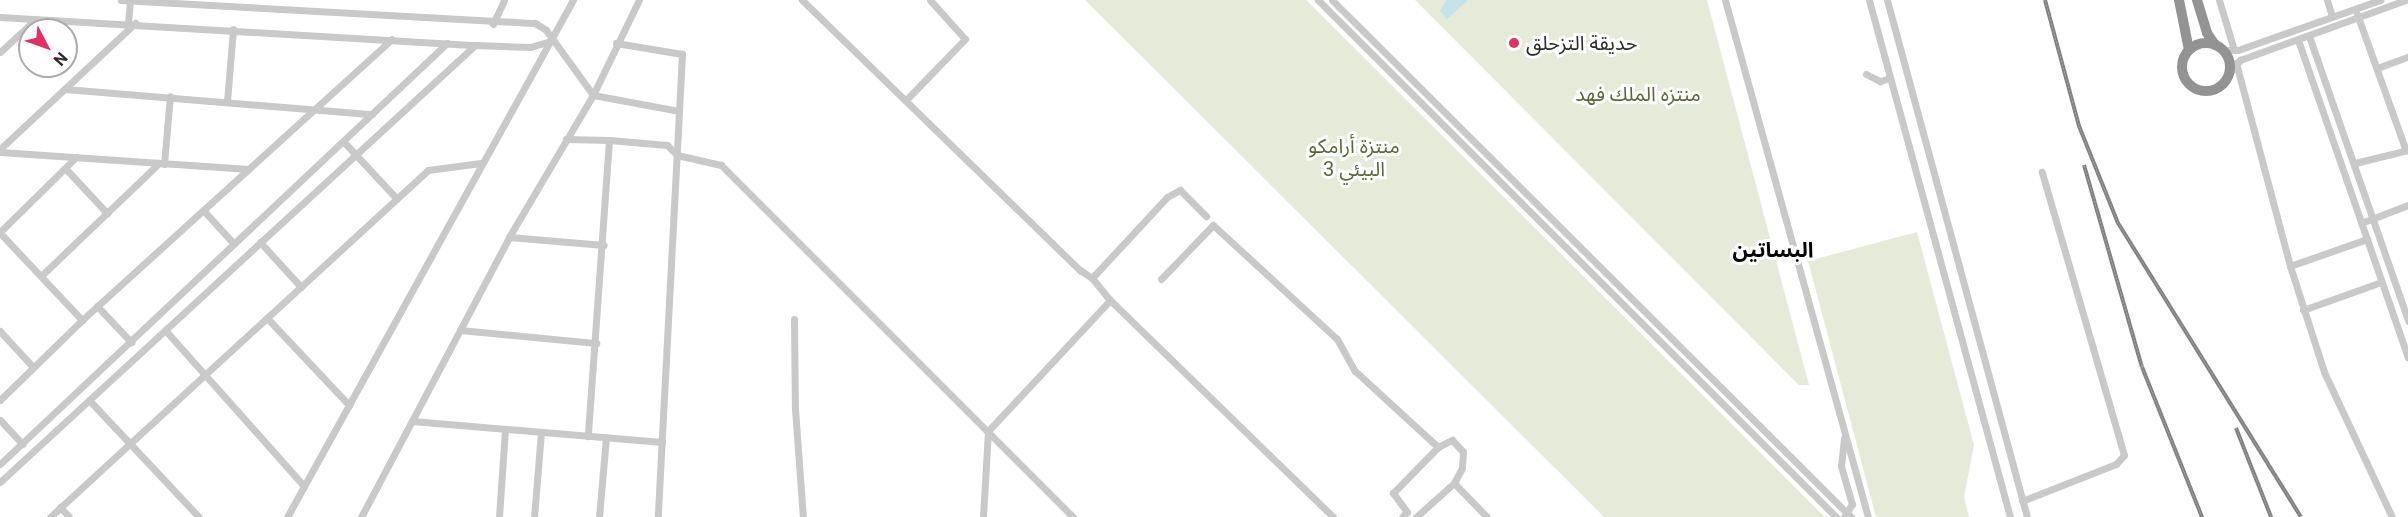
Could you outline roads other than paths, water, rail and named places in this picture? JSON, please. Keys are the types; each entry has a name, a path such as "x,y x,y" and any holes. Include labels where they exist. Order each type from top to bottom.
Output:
{"highway":[{"path":"2179,0 2189,50 2182,72 2193,87 2215,89 2233,67 2224,48 2207,33 2197,0"},
{"path":"2189,50 2201,44 2224,48"}],"street":[{"path":"121,0 493,24 535,23 546,30 551,41 592,95 679,111"},
{"path":"493,24 504,0"},
{"path":"287,517 573,0"},
{"path":"370,517 361,517 509,237 592,95 639,0"},
{"path":"802,0 1080,270 1092,278 1110,300 1333,517"},
{"path":"906,100 964,39 930,0"},
{"path":"1318,0 1836,517"},
{"path":"1332,0 1679,344 1848,516 1852,504 1841,466 1844,432"},
{"path":"1725,0 1868,517"},
{"path":"1869,0 2010,517"},
{"path":"1887,0 2027,517"},
{"path":"2219,0 2224,48 2380,0"},
{"path":"2327,0 2332,16"},
{"path":"2392,517 2324,372 2303,310 2233,67 2357,17 2406,0"},
{"path":"130,1 132,23"},
{"path":"2355,9 2407,150 2355,163"},
{"path":"0,17 18,18"},
{"path":"78,21 475,45 530,47 551,41"},
{"path":"0,150 132,23"},
{"path":"227,101 233,29"},
{"path":"0,52 18,36"},
{"path":"2309,36 2408,321"},
{"path":"0,400 97,306 319,108 392,39"},
{"path":"2298,40 2408,358"},
{"path":"0,464 447,43"},
{"path":"616,43 682,54 658,517"},
{"path":"0,482 475,45"},
{"path":"2377,68 2408,57"},
{"path":"1395,77 1402,69"},
{"path":"1866,74 1880,81 1890,78"},
{"path":"65,88 372,114"},
{"path":"42,275 161,163 170,96"},
{"path":"566,139 667,145 676,155 721,165 1073,517"},
{"path":"588,436 604,245 609,140"},
{"path":"343,141 397,199"},
{"path":"0,150 248,169"},
{"path":"76,157 0,232 82,320"},
{"path":"1484,165 1491,158"},
{"path":"50,517 428,170 481,164"},
{"path":"65,168 107,213"},
{"path":"2022,501 2116,464 2124,455 2042,172"},
{"path":"1092,278 1167,197 1180,190 1206,216"},
{"path":"2361,223 2408,205"},
{"path":"203,210 234,244"},
{"path":"1161,279 1213,225 1337,339 1355,370 1438,447"},
{"path":"509,237 604,245"},
{"path":"2290,266 2367,239"},
{"path":"260,242 301,287"},
{"path":"1583,264 1590,257"},
{"path":"2303,310 2381,282"},
{"path":"983,517 988,431 1110,300"},
{"path":"97,306 131,342"},
{"path":"267,318 349,405"},
{"path":"794,319 794,385 803,517"},
{"path":"165,330 304,486"},
{"path":"460,330 596,343"},
{"path":"0,331 33,367"},
{"path":"1672,352 1679,344"},
{"path":"89,400 199,517"},
{"path":"0,420 22,444"},
{"path":"412,421 662,442"},
{"path":"499,517 505,429"},
{"path":"534,517 541,432"},
{"path":"599,517 606,437"},
{"path":"1402,517 1407,512 1393,493 1438,447 1452,440 1463,452 1462,468 1454,483 1416,517"},
{"path":"1787,466 1793,459"},
{"path":"1454,483 1487,517"},
{"path":"60,507 69,517"}],"water":[{"path":"1446,0 1468,0 1447,19 1440,11"}],"railway":[{"path":"2045,0 2079,126 2118,223 2301,517"},
{"path":"2084,165 2142,367 2202,517"},
{"path":"2236,428 2271,517"}],"place":[{"name":"حديقة التزحلق","path":"1514,43"}],"district":[{"name":"البساتين","path":"1773,250"}],"park label":[{"name":"منتزه الملك فهد","path":"1638,94"},
{"name":"منتزة أرامكو البيئي 3","path":"1354,158"}]}
